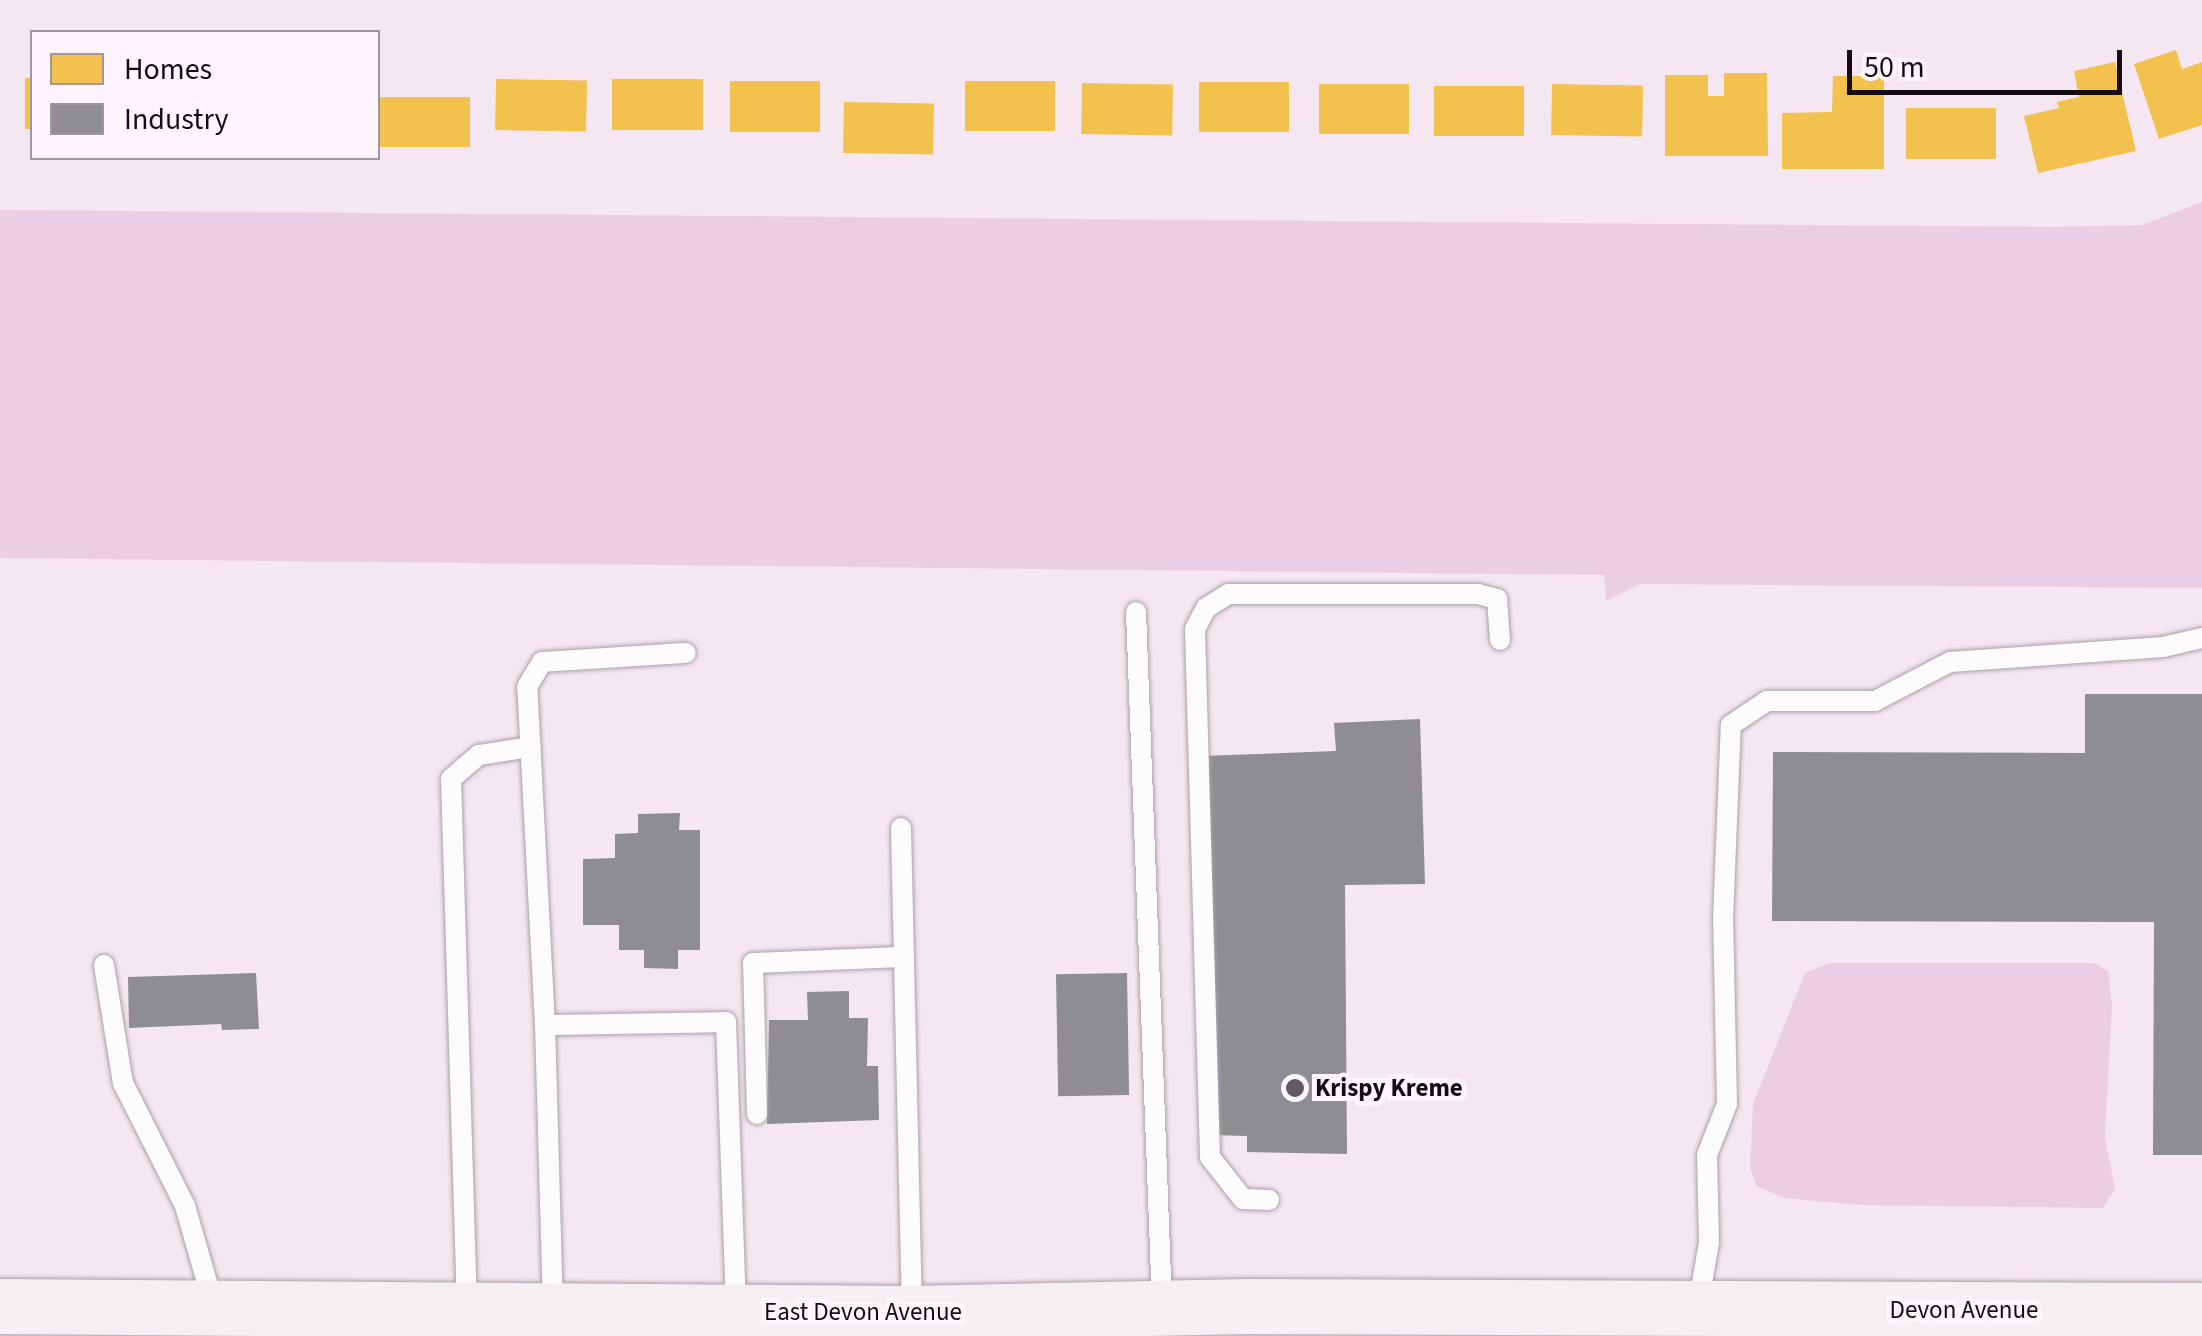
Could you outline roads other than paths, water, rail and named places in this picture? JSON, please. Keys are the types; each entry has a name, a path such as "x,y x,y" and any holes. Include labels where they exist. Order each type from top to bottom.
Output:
{"main road":[{"name":"East Devon Avenue","path":"0,1306 912,1313 1162,1308 1502,1315 1712,1308"},
{"name":"Devon Avenue","path":"1712,1308 2202,1310"}],"lane":[{"path":"1268,1200 1242,1199 1210,1157 1196,629 1206,608 1228,594 1478,594 1497,599 1500,640"},
{"path":"1136,612 1162,1308"},
{"path":"1712,1308 1707,1156 1727,1104 1723,920 1731,725 1767,702 1874,702 1950,662 2163,646 2202,638"},
{"path":"554,1311 545,1025 527,687 542,662 686,653"},
{"path":"467,1310 451,780 479,755 530,747"},
{"path":"901,828 912,1313"},
{"path":"757,1114 753,963 904,957"},
{"path":"104,966 122,1083 185,1206 215,1309"},
{"path":"545,1025 726,1022 736,1312"}],"place":[{"name":"Krispy Kreme","path":"1295,1088"}]}
